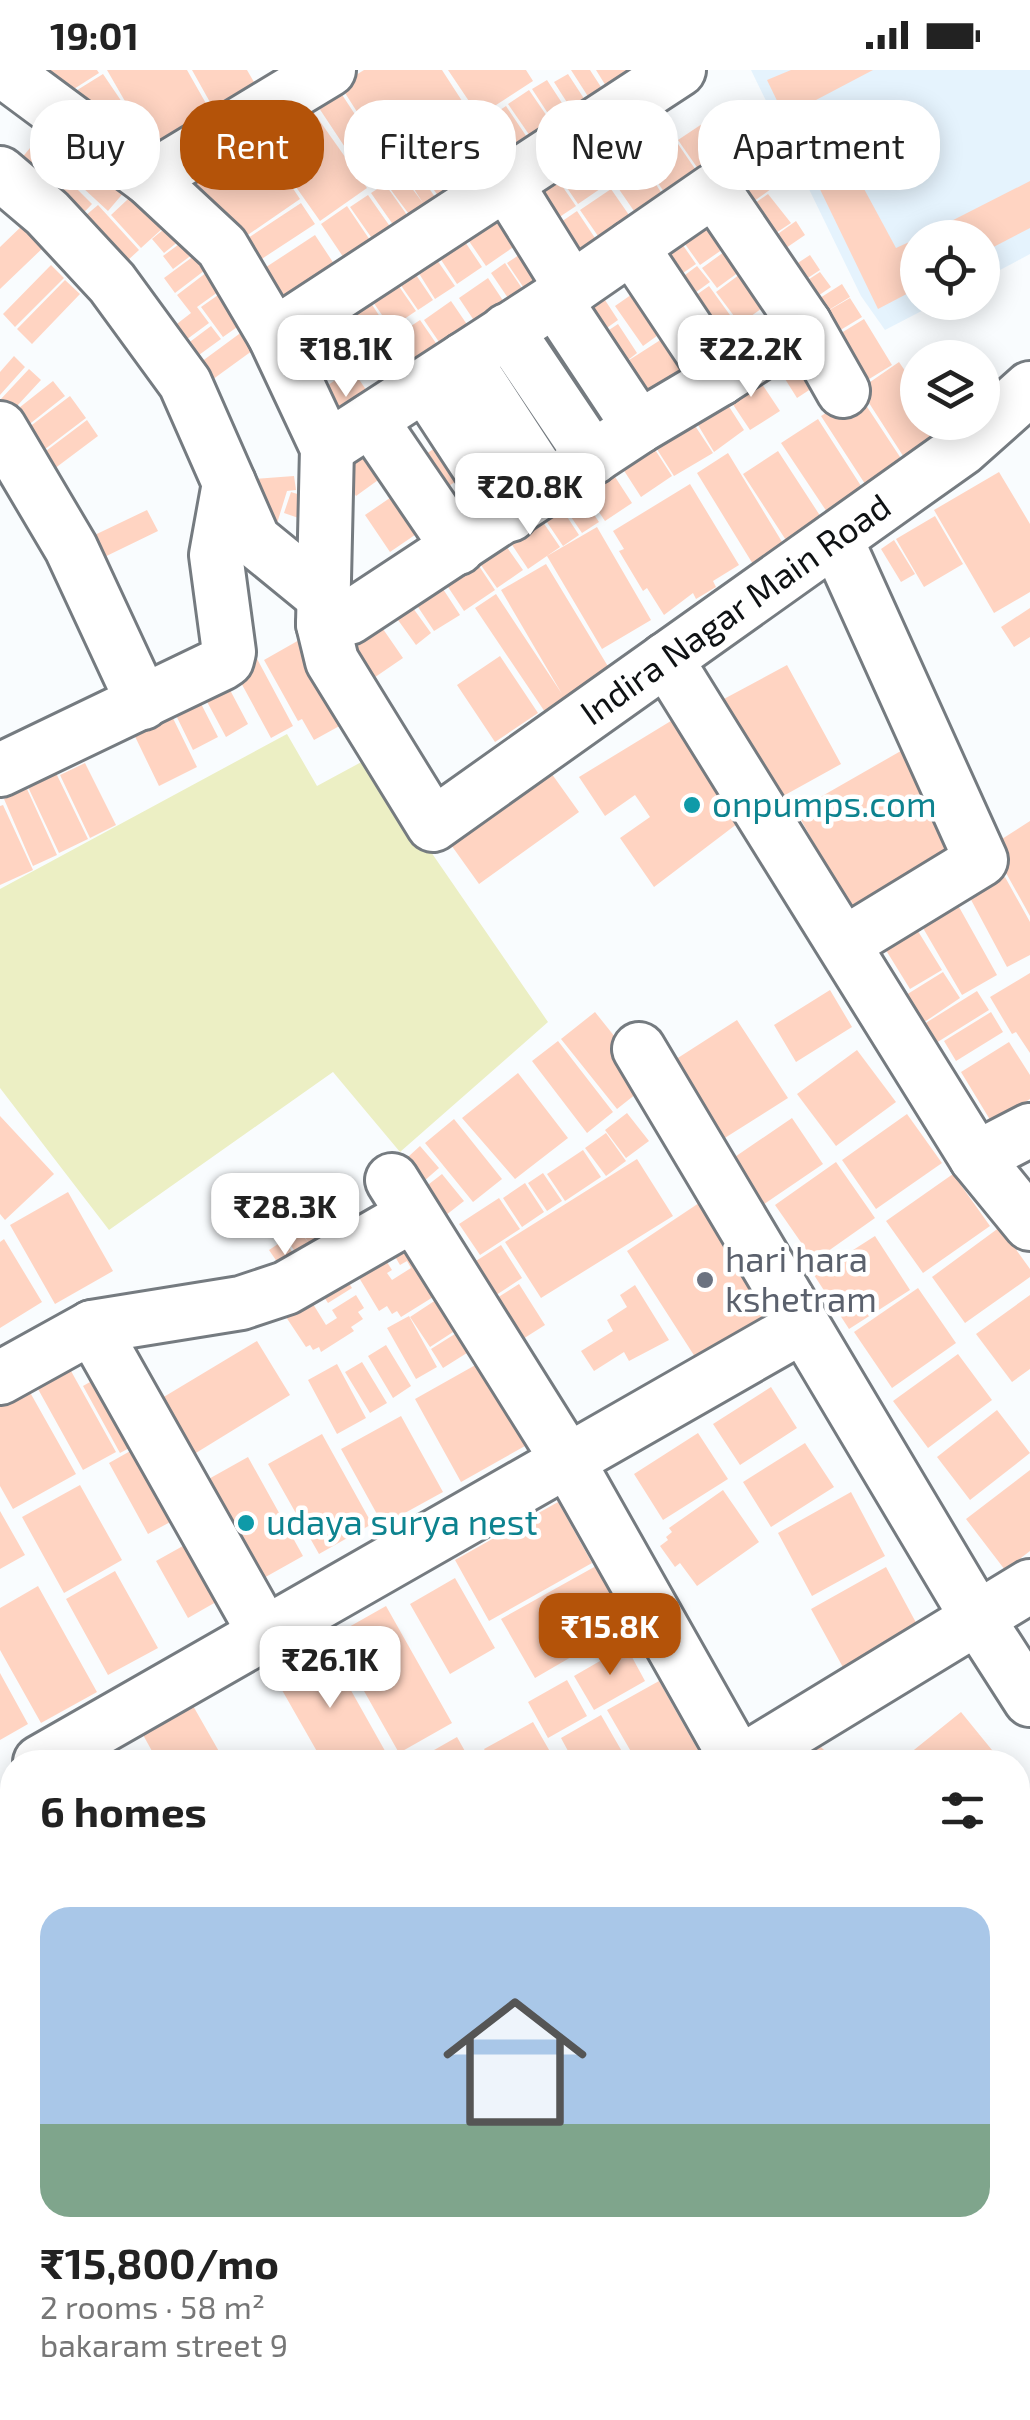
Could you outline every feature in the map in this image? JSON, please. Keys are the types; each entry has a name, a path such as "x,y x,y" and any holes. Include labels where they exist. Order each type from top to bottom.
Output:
{"street":[{"path":"2,70 45,100"},
{"path":"160,172 328,70"},
{"path":"516,176 678,70"},
{"path":"30,139 2,175 47,213 112,283 184,383 254,540 324,611 349,618 639,427 805,324"},
{"path":"160,189 222,247 274,335 326,448 324,611"},
{"path":"274,335 495,190"},
{"path":"510,190 639,427"},
{"path":"326,448 564,294 714,190 805,324 844,392"},
{"path":"632,247 720,380"},
{"path":"507,330 593,458"},
{"path":"445,372 529,502"},
{"name":"Indira Nagar Main Road","path":"324,611 332,661 433,825 964,448 1030,388"},
{"path":"371,420 458,548"},
{"path":"0,428 71,548 143,703"},
{"path":"0,770 228,660 216,555 229,483"},
{"path":"836,539 981,860 845,942"},
{"path":"666,659 976,1158 1030,1224"},
{"path":"638,1049 978,1620 1030,1700"},
{"path":"976,1158 1030,1130"},
{"path":"0,1378 92,1327 241,1303 286,1288 402,1197 568,1461 733,1750"},
{"path":"61,1750 803,1326"},
{"path":"92,1327 265,1634"},
{"path":"760,1750 1030,1586"}],"shaded area":[{"path":"751,70 1030,70 1030,254 1000,270 1000,220 900,220 900,320 904,320 885,330 861,296 809,190 940,190 940,100 766,100"}],"green space":[{"path":"287,734 317,786 367,759 548,1022 400,1152 333,1072 109,1230 0,1088 0,889"}],"building":[{"path":"34,70 99,73 57,100"},
{"path":"107,70 187,70 204,100 180,100 180,141 160,153 160,100 124,100"},
{"path":"192,70 247,70 262,96 255,100 209,100"},
{"path":"364,70 442,70 461,100 349,100 340,85"},
{"path":"448,70 526,70 533,81 504,100 468,100"},
{"path":"571,70 590,70 609,100 590,100"},
{"path":"596,70 639,70 614,99"},
{"path":"791,70 873,70 816,100 777,100 767,80"},
{"path":"103,74 121,100 61,100"},
{"path":"568,74 585,100 565,100 554,82"},
{"path":"547,80 560,100 539,100 532,89"},
{"path":"337,87 346,100 344,146 324,116 324,100 318,100"},
{"path":"529,90 536,100 536,145 516,116 514,100"},
{"path":"516,121 536,151 536,157 518,169"},
{"path":"324,127 344,155 344,190 364,190 320,221 298,190 324,190"},
{"path":"698,127 698,169 678,140"},
{"path":"678,144 698,173 699,190 674,207 663,190 678,190"},
{"path":"30,148 30,190 51,190 41,202 7,176"},
{"path":"536,176 536,190 565,190 576,206 543,228 517,189"},
{"path":"1030,181 1030,228 1000,244 1000,220 953,220"},
{"path":"55,190 78,190 92,204 68,229 42,204"},
{"path":"85,190 126,190 108,211"},
{"path":"138,190 150,190 175,217 141,248 111,215"},
{"path":"201,190 294,190 300,199 236,243"},
{"path":"389,190 417,229 403,239 371,193"},
{"path":"391,190 413,190 423,203 415,190 430,190 444,210 420,229"},
{"path":"434,190 455,190 463,202 449,211"},
{"path":"459,190 483,190 467,201"},
{"path":"568,190 598,190 578,204"},
{"path":"612,190 638,228 607,249 580,210"},
{"path":"620,190 660,190 672,209 645,227"},
{"path":"726,190 770,190 736,214 722,193"},
{"path":"820,190 865,190 896,248 900,246 900,297 878,309"},
{"path":"768,194 791,223 758,245 742,212"},
{"path":"368,195 403,245 385,257 350,207"},
{"path":"498,199 525,239 486,266 458,225"},
{"path":"714,202 739,238 700,265 675,230"},
{"path":"301,203 315,224 254,264 239,244"},
{"path":"98,205 139,250 114,273 72,227"},
{"path":"347,206 382,258 356,276 321,224"},
{"path":"577,211 603,250 572,272 545,233"},
{"path":"183,213 195,228 164,253 152,239"},
{"path":"27,221 48,243 0,289 0,247"},
{"path":"796,221 805,235 770,259 761,246"},
{"path":"455,227 482,267 457,284 430,243"},
{"path":"673,231 696,264 663,287 640,254"},
{"path":"194,233 205,245 173,269 163,256"},
{"path":"315,235 346,282 278,326 248,279"},
{"path":"739,241 754,261 717,288 702,268"},
{"path":"426,244 455,286 435,299 408,256"},
{"path":"206,247 217,261 175,293 164,278"},
{"path":"531,247 555,284 532,300 507,263"},
{"path":"810,255 820,270 788,291 778,276"},
{"path":"406,260 433,300 418,310 391,271"},
{"path":"505,263 530,300 516,310 491,273"},
{"path":"755,263 779,296 740,324 716,292"},
{"path":"51,265 64,278 15,327 3,314"},
{"path":"215,266 229,284 197,307 209,323 171,351 160,337 191,313 177,295"},
{"path":"697,266 710,282 677,306 665,290"},
{"path":"389,272 416,311 391,328 364,289"},
{"path":"820,272 831,287 799,309 788,293"},
{"path":"488,278 512,314 483,334 459,298"},
{"path":"65,280 80,294 32,344 17,329"},
{"path":"651,281 679,320 643,346 615,306"},
{"path":"842,284 850,297 814,319 850,298 862,317 819,343 801,310"},
{"path":"359,285 388,329 359,349 329,305"},
{"path":"709,286 735,322 705,344 679,307"},
{"path":"228,288 250,318 223,337 201,307"},
{"path":"605,300 618,320 587,342 573,322"},
{"path":"451,301 477,339 450,358 424,320"},
{"path":"326,309 357,351 317,381 285,339"},
{"path":"864,319 892,365 848,392 820,346"},
{"path":"420,320 447,359 422,375 396,336"},
{"path":"254,323 267,340 194,393 182,376"},
{"path":"618,324 637,353 623,364 679,328 709,377 638,422 588,344"},
{"path":"211,326 221,339 181,368 171,356"},
{"path":"802,335 829,377 797,398 770,355"},
{"path":"394,336 421,376 389,397 362,358"},
{"path":"14,356 25,367 0,395 0,372"},
{"path":"899,362 900,440 940,440 907,462 860,389"},
{"path":"29,369 41,380 5,419 53,381 65,396 17,434 0,414 0,400"},
{"path":"352,369 377,406 340,430 316,393"},
{"path":"752,369 780,411 750,430 722,388"},
{"path":"719,391 744,430 714,452 688,408"},
{"path":"858,393 904,463 867,487 821,416"},
{"path":"70,396 86,418 32,459 16,437"},
{"path":"684,409 713,453 674,476 646,432"},
{"path":"818,419 863,489 827,512 781,443"},
{"path":"87,420 98,436 54,469 42,454"},
{"path":"643,431 672,476 641,497 612,452"},
{"path":"366,432 392,470 356,496 329,458"},
{"path":"453,436 475,468 433,497 411,464"},
{"path":"778,451 830,531 795,554 743,474"},
{"path":"728,453 790,555 759,574 697,473"},
{"path":"606,463 632,503 605,521 578,481"},
{"path":"999,472 1030,524 1030,592 994,613 934,510"},
{"path":"294,476 296,490 287,491 270,546 239,480"},
{"path":"571,480 599,522 582,533 554,492"},
{"path":"690,484 739,565 713,581 716,587 696,599 693,593 664,615 647,588 643,591 619,551 624,549 613,531"},
{"path":"403,489 428,526 390,552 365,515"},
{"path":"291,492 323,502 316,524 284,513"},
{"path":"551,492 579,535 563,546 534,503"},
{"path":"532,506 560,547 528,569 501,528"},
{"path":"147,510 158,531 90,564 80,542"},
{"path":"935,516 963,564 924,587 896,539"},
{"path":"597,527 651,620 602,649 547,556"},
{"path":"494,529 523,570 497,588 469,548"},
{"path":"894,540 915,574 901,582 881,549"},
{"path":"467,548 495,590 464,611 436,569"},
{"path":"546,564 612,673 545,712 475,608 496,594 562,694 501,590"},
{"path":"430,569 460,615 434,631 404,586"},
{"path":"400,590 431,633 416,645 385,602"},
{"path":"1030,608 1030,637 1014,647 1001,627"},
{"path":"372,613 403,658 365,684 334,640"},
{"path":"308,635 354,718 314,740 302,719 298,721 264,660"},
{"path":"255,655 293,726 271,738 233,668"},
{"path":"500,656 538,713 495,742 457,685"},
{"path":"787,665 841,764 776,800 722,700"},
{"path":"221,673 248,724 226,737 198,685"},
{"path":"193,688 218,737 193,750 169,701"},
{"path":"165,702 197,767 159,786 127,720"},
{"name":"onpumps.com","path":"679,716 750,814 654,887 620,838 650,817 635,795 605,816 579,777"},
{"path":"906,748 963,851 853,913 796,811"},
{"path":"85,763 116,825 90,838 60,775"},
{"path":"549,770 579,812 479,884 449,842"},
{"path":"56,773 88,839 59,853 28,787"},
{"path":"27,789 57,855 33,866 4,799"},
{"path":"3,805 33,870 0,885 0,806"},
{"path":"1030,821 1030,916 991,846"},
{"path":"1005,877 1030,922 1030,955 1007,967 969,896"},
{"path":"959,907 997,975 962,995 923,928"},
{"path":"916,928 942,970 910,989 884,947"},
{"path":"943,972 960,998 923,1023 906,995"},
{"path":"1030,973 1030,1053 1016,1032 1012,1034 990,997"},
{"path":"830,990 852,1027 796,1062 774,1025"},
{"path":"977,991 989,1010 936,1043 924,1024"},
{"path":"595,1012 651,1082 617,1109 561,1039"},
{"path":"991,1012 1003,1032 956,1061 944,1041"},
{"path":"737,1020 788,1098 720,1141 670,1063"},
{"path":"558,1041 613,1112 587,1133 532,1061"},
{"path":"1009,1042 1030,1075 1030,1099 992,1123 961,1072"},
{"path":"857,1050 896,1102 836,1146 797,1094"},
{"path":"518,1073 568,1138 515,1179 462,1118"},
{"path":"627,1113 649,1141 626,1158 605,1130"},
{"path":"907,1114 942,1163 876,1209 842,1160"},
{"path":"0,1116 54,1174 5,1220 0,1214"},
{"path":"792,1118 823,1164 757,1209 726,1163"},
{"path":"454,1119 502,1179 473,1202 425,1143"},
{"path":"606,1133 626,1161 606,1176 585,1148"},
{"path":"420,1146 439,1168 416,1188 397,1167"},
{"path":"583,1150 601,1177 565,1201 547,1174"},
{"path":"637,1159 673,1216 541,1298 505,1242"},
{"path":"836,1162 875,1218 814,1261 775,1205"},
{"path":"543,1173 562,1201 547,1211 528,1183"},
{"path":"442,1174 464,1201 441,1219 420,1191"},
{"path":"953,1174 990,1226 923,1273 886,1221"},
{"path":"525,1183 544,1212 522,1227 503,1198"},
{"path":"68,1192 113,1271 55,1304 10,1225"},
{"name":"hari hara kshetram","path":"714,1193 782,1310 697,1360 627,1251"},
{"path":"337,1198 357,1224 345,1233 325,1208"},
{"path":"499,1198 520,1229 480,1255 459,1224"},
{"path":"321,1210 340,1235 332,1241 313,1216"},
{"path":"312,1217 329,1241 303,1264 286,1238 298,1230 309,1243 298,1228"},
{"path":"403,1225 438,1294 401,1317 397,1311 392,1314 387,1306 379,1311 355,1271 375,1243 392,1270 387,1273 392,1280 411,1268 407,1261 400,1265 384,1238"},
{"path":"1000,1227 1030,1269 1030,1277 965,1323 932,1277"},
{"path":"875,1236 910,1290 849,1329 814,1275"},
{"path":"4,1239 42,1302 0,1328 0,1242"},
{"path":"284,1240 301,1265 286,1275 269,1250"},
{"path":"501,1245 522,1278 490,1299 468,1266"},
{"path":"343,1274 352,1288 328,1303 324,1297 313,1304 326,1325 337,1318 332,1310 356,1295 364,1308 358,1312 363,1319 351,1327 354,1331 321,1352 319,1347 306,1347 284,1314"},
{"path":"519,1284 545,1325 515,1344 489,1303"},
{"path":"635,1285 669,1340 629,1361 624,1352 594,1371 581,1351 613,1331 607,1320 627,1307 620,1295"},
{"path":"918,1288 956,1343 892,1388 854,1332"},
{"path":"448,1292 467,1323 430,1347 410,1317"},
{"path":"1030,1295 1030,1369 1012,1382 976,1334"},
{"path":"409,1316 437,1367 416,1379 387,1328"},
{"path":"466,1327 478,1346 443,1368 431,1349"},
{"path":"257,1341 290,1395 191,1456 157,1401"},
{"path":"386,1345 411,1386 393,1398 368,1356"},
{"path":"958,1354 992,1400 928,1448 893,1401"},
{"path":"362,1362 387,1403 370,1413 345,1372"},
{"path":"479,1363 525,1446 461,1482 415,1399"},
{"path":"337,1364 366,1418 337,1434 308,1380"},
{"path":"111,1370 148,1438 120,1453 83,1386"},
{"path":"71,1371 116,1452 83,1470 38,1389"},
{"path":"27,1387 76,1474 13,1509 0,1486 0,1402"},
{"path":"771,1387 797,1428 740,1465 713,1424"},
{"path":"997,1410 1030,1453 970,1500 937,1457"},
{"path":"401,1416 443,1492 383,1525 341,1449"},
{"path":"698,1433 728,1479 663,1520 634,1474"},
{"path":"322,1434 372,1524 319,1554 268,1464"},
{"path":"148,1441 187,1513 148,1534 109,1463"},
{"path":"805,1443 834,1487 771,1527 743,1482"},
{"name":"udaya surya nest","path":"248,1457 303,1556 244,1589 189,1490"},
{"path":"1030,1470 1030,1551 1005,1570 966,1519"},
{"path":"80,1485 122,1560 64,1593 22,1517"},
{"path":"723,1490 759,1542 697,1586 680,1563 675,1567 660,1546 672,1532 669,1528"},
{"path":"851,1492 885,1556 812,1596 778,1533"},
{"path":"558,1502 592,1563 489,1621 455,1560"},
{"path":"0,1511 25,1555 0,1569"},
{"path":"199,1537 230,1594 188,1618 156,1561"},
{"path":"596,1566 628,1624 535,1678 501,1619"},
{"path":"886,1567 920,1630 845,1671 811,1609"},
{"path":"115,1571 158,1648 108,1675 66,1599"},
{"path":"455,1578 495,1648 450,1674 410,1604"},
{"path":"38,1586 97,1692 41,1723 0,1650 0,1608"},
{"path":"386,1606 452,1723 404,1750 397,1750 333,1636"},
{"path":"326,1646 384,1750 316,1750 274,1676"},
{"path":"626,1646 645,1681 594,1710 574,1676"},
{"path":"0,1673 28,1724 0,1740"},
{"path":"567,1680 587,1716 548,1738 528,1702"},
{"path":"659,1681 698,1750 630,1750 607,1710"},
{"path":"192,1704 218,1750 151,1750 142,1733"},
{"path":"961,1712 992,1750 914,1750"},
{"path":"601,1715 621,1750 568,1750 561,1738"},
{"path":"533,1722 549,1750 485,1750"},
{"path":"457,1737 464,1750 434,1750"}],"place":[{"name":"onpumps.com","path":"692,805"},
{"name":"hari hara kshetram","path":"705,1280"},
{"name":"udaya surya nest","path":"246,1523"}]}
